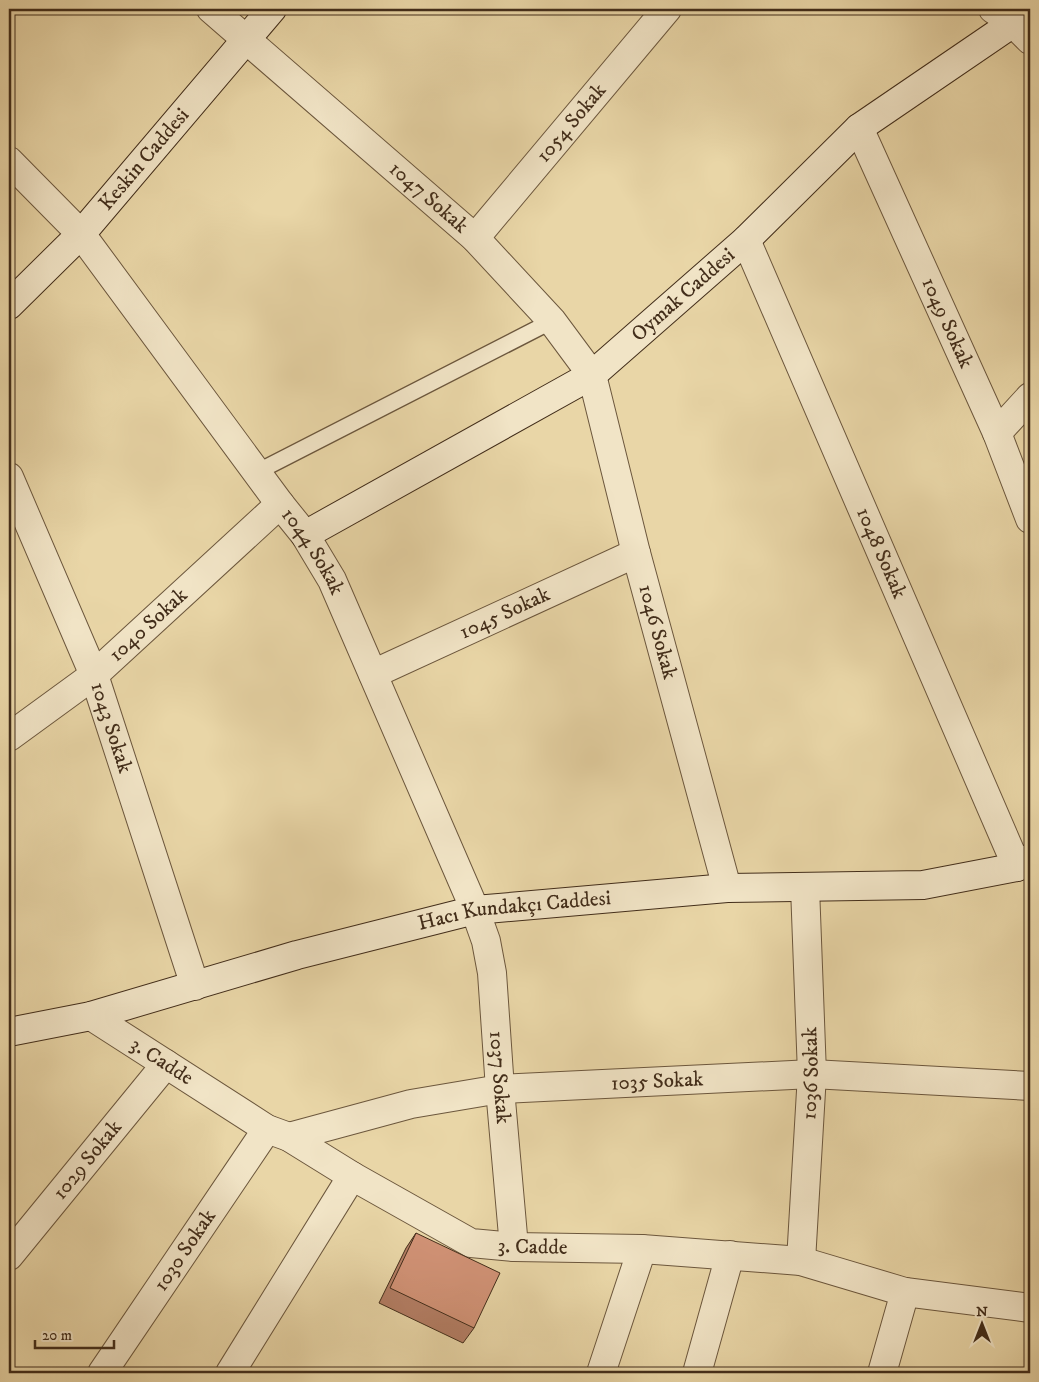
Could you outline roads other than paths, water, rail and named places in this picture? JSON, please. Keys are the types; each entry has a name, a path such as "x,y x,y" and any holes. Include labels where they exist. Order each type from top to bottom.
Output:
{"street":[{"name":"1047 Sokak","path":"211,9 475,238 552,321 592,375"},
{"name":"Keskin Caddesi","path":"9,305 80,234 272,9"},
{"name":"1054 Sokak","path":"475,238 667,9"},
{"name":"Oymak Caddesi","path":"306,535 592,375 746,240 859,128 1016,20"},
{"name":"1049 Sokak","path":"859,128 998,433 1030,519"},
{"name":"1044 Sokak","path":"9,161 80,234 280,504 306,535 332,580 475,910"},
{"name":"1048 Sokak","path":"746,240 1023,863"},
{"name":"1046 Sokak","path":"592,375 636,554 727,888"},
{"path":"998,433 1030,397"},
{"name":"1043 Sokak","path":"9,477 94,675 195,986"},
{"name":"1040 Sokak","path":"9,736 94,675 280,504"},
{"name":"1045 Sokak","path":"373,674 636,554"},
{"name":"Hacı Kundakçı Caddesi","path":"9,1032 91,1016 298,955 475,910 727,888 923,885 1023,863"},
{"name":"1036 Sokak","path":"801,1261 812,1074 805,887"},
{"name":"1037 Sokak","path":"475,910 486,941 492,973 514,1247"},
{"name":"3. Cadde","path":"91,1016 278,1133 471,1242 514,1247 642,1249 801,1261 905,1292 1030,1308"},
{"name":"1029 Sokak","path":"9,1256 166,1064"},
{"name":"1035 Sokak","path":"278,1133 411,1104 500,1089 812,1074 1030,1086"},
{"name":"1030 Sokak","path":"102,1373 278,1133"},
{"path":"230,1373 352,1176"},
{"path":"601,1373 642,1249"},
{"path":"697,1373 730,1255"},
{"path":"882,1373 905,1292"}],"lane":[{"path":"257,472 552,321"}]}
